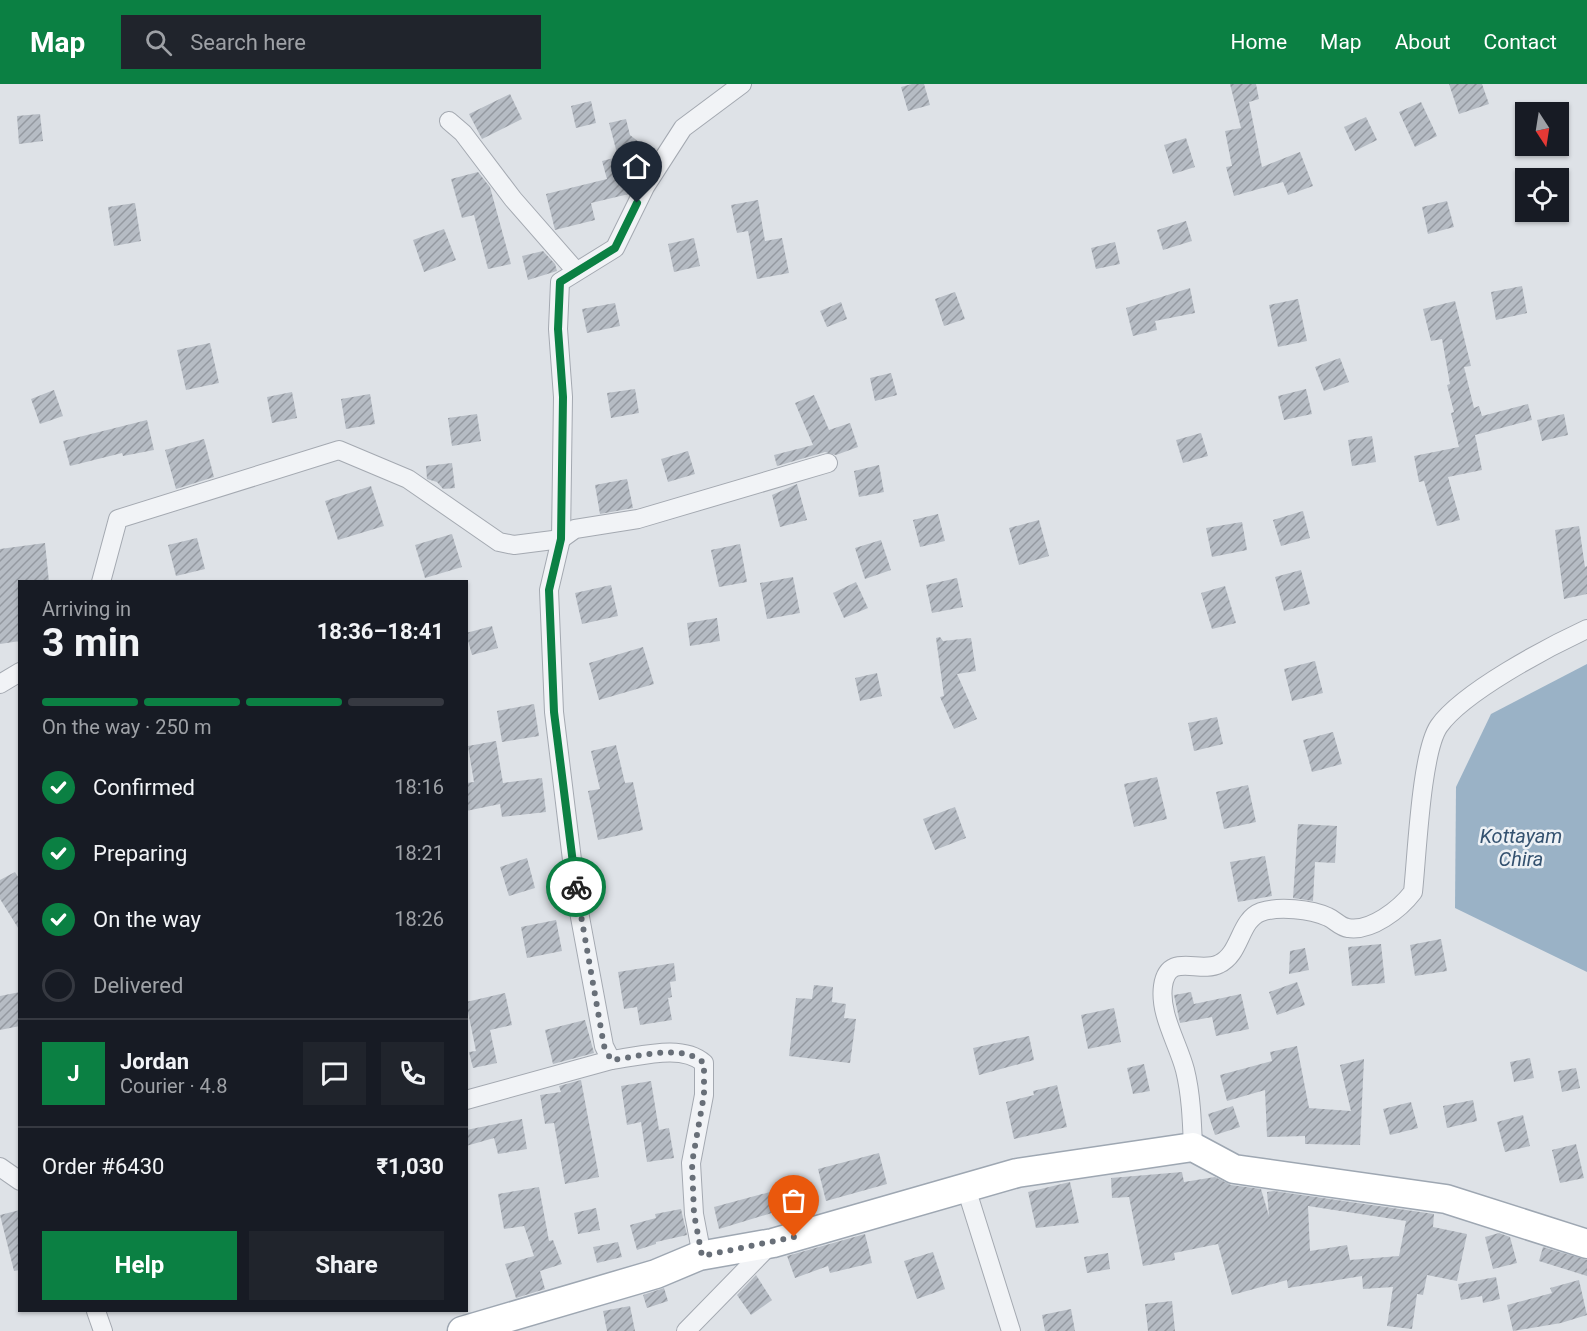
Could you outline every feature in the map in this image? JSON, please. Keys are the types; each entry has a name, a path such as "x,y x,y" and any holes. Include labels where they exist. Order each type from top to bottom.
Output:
{"main road":[{"path":"462,1331 657,1274 702,1256 772,1243 1017,1173 1193,1146 1234,1169 1446,1199 1587,1244"}],"street":[{"path":"611,1060 604,1046 577,901 554,712 549,590 561,539 563,397 557,299 560,282 615,248 645,187 683,128 742,84"},
{"path":"450,121 463,134 513,199 576,271"},
{"path":"102,580 118,519 339,450 408,479 499,542 514,545 561,539 575,529 638,519 828,463"},
{"path":"1193,1146 1192,1119 1185,1070 1167,1019 1163,987 1167,974 1173,967 1184,965 1218,965 1226,959 1251,918 1260,912 1278,909 1302,911 1328,917 1347,928 1353,928 1380,919 1405,902 1413,892 1426,766 1438,727 1460,703 1558,642 1587,629"},
{"path":"0,684 18,673"},
{"path":"468,1099 611,1060 683,1052 696,1056 704,1063 704,1095 692,1163 694,1214 702,1256"},
{"path":"0,1167 18,1180"},
{"path":"966,1188 1011,1331"},
{"path":"687,1331 772,1243"},
{"path":"96,1312 103,1331"}],"water":[{"name":"Kottayam Chira","path":"1587,664 1587,972 1455,908 1456,787 1491,714"}],"building":[{"path":"924,84 930,105 908,111 901,87"},
{"path":"1230,84 1256,84 1259,99 1249,102 1262,167 1300,152 1313,186 1288,195 1283,182 1234,196 1226,167 1232,166 1225,131 1241,128"},
{"path":"1449,84 1482,84 1489,104 1459,114"},
{"path":"510,94 522,119 482,139 469,114"},
{"path":"591,101 596,123 576,128 571,106"},
{"path":"1421,102 1437,136 1415,147 1399,112"},
{"path":"40,114 43,141 19,144 17,116"},
{"path":"1366,117 1377,140 1355,151 1344,127"},
{"path":"626,119 630,135 653,153 632,180 633,186 629,194 591,203 595,220 555,230 546,194 607,179 602,161 618,157 609,123"},
{"path":"1186,138 1195,167 1173,174 1164,145"},
{"path":"478,172 490,187 511,264 488,269 474,215 462,218 451,179"},
{"path":"758,200 765,241 782,238 789,273 757,279 748,231 737,233 731,205"},
{"path":"1447,201 1454,227 1428,234 1422,207"},
{"path":"135,203 141,241 114,246 108,207"},
{"path":"1186,221 1192,241 1163,250 1157,230"},
{"path":"444,229 456,260 424,272 413,240"},
{"path":"694,238 700,266 674,272 668,244"},
{"path":"1115,242 1120,264 1096,269 1091,248"},
{"path":"543,251 555,264 557,271 528,280 522,256"},
{"path":"1522,286 1527,313 1496,320 1491,292"},
{"path":"1190,288 1195,313 1155,321 1157,330 1133,336 1126,308"},
{"path":"955,292 965,319 944,326 935,299"},
{"path":"1298,299 1307,341 1278,347 1269,305"},
{"path":"1455,301 1471,366 1464,367 1474,408 1479,406 1482,416 1528,404 1532,420 1475,435 1482,470 1448,477 1460,520 1437,526 1424,481 1419,482 1414,456 1459,447 1451,413 1454,412 1447,385 1450,384 1442,339 1431,341 1423,309"},
{"path":"841,302 847,319 827,327 820,311"},
{"path":"615,303 620,326 587,333 582,309"},
{"path":"210,343 219,383 186,390 177,350"},
{"path":"1340,358 1349,382 1324,391 1315,367"},
{"path":"891,373 897,395 875,401 870,378"},
{"path":"635,389 639,413 611,418 607,393"},
{"path":"1306,389 1312,414 1284,420 1278,396"},
{"path":"54,390 63,416 40,424 31,399"},
{"path":"292,392 297,418 272,423 267,397"},
{"path":"370,394 375,424 346,429 341,399"},
{"path":"814,395 829,430 850,423 858,447 836,455 825,452 777,466 774,455 813,445 795,403"},
{"path":"477,414 481,441 452,446 448,418"},
{"path":"1564,414 1568,435 1542,441 1537,420"},
{"path":"147,420 154,450 123,456 122,453 70,466 63,441"},
{"path":"1201,433 1208,456 1183,463 1176,440"},
{"path":"1372,436 1376,462 1352,466 1348,440"},
{"path":"204,439 214,477 176,489 165,450"},
{"path":"688,451 695,474 668,482 661,459"},
{"path":"452,463 455,488 443,489 437,482 427,479 426,466"},
{"path":"879,465 884,492 859,497 854,471"},
{"path":"627,479 633,508 600,514 595,485"},
{"path":"797,484 807,520 780,527 772,495"},
{"path":"371,486 384,526 338,540 325,501"},
{"path":"1303,511 1310,538 1281,546 1273,520"},
{"path":"938,514 945,541 920,547 913,520"},
{"path":"1039,520 1049,556 1019,565 1009,528"},
{"path":"1242,522 1247,550 1212,557 1206,528"},
{"path":"1579,526 1585,567 1587,566 1587,594 1564,599 1555,530"},
{"path":"452,534 462,567 425,578 415,545"},
{"path":"197,538 205,569 176,576 168,545"},
{"path":"881,540 891,570 865,579 855,548"},
{"path":"45,543 49,580 18,580 18,641 0,644 0,549"},
{"path":"740,544 747,582 719,587 711,550"},
{"path":"1301,570 1310,604 1284,611 1275,577"},
{"path":"793,577 800,613 767,619 760,583"},
{"path":"957,578 963,607 932,613 926,585"},
{"path":"856,582 868,608 844,618 833,593"},
{"path":"611,585 618,616 582,624 575,593"},
{"path":"1225,586 1236,623 1212,629 1201,593"},
{"path":"717,618 720,641 690,646 687,623"},
{"path":"492,626 498,648 472,655 468,632"},
{"path":"940,637 943,641 971,638 976,671 957,674 977,719 954,729 940,697 944,696 936,638"},
{"path":"643,647 654,684 599,700 589,663"},
{"path":"1315,661 1323,693 1292,701 1284,669"},
{"path":"877,673 882,696 860,701 855,678"},
{"path":"534,704 539,736 502,742 497,711"},
{"path":"1217,717 1223,744 1194,751 1188,723"},
{"path":"1333,732 1342,764 1312,772 1303,740"},
{"path":"496,741 503,783 542,778 546,812 502,817 500,804 468,811 468,783 474,782 468,746"},
{"path":"616,745 625,783 633,782 643,830 598,840 588,791 600,789 591,751"},
{"path":"1157,777 1167,819 1134,827 1124,784"},
{"path":"1248,785 1256,822 1224,829 1216,792"},
{"path":"955,807 966,838 935,850 923,819"},
{"path":"1298,824 1337,826 1335,863 1315,862 1313,901 1293,898"},
{"path":"1265,856 1272,896 1238,902 1230,862"},
{"path":"527,858 535,888 509,896 500,867"},
{"path":"15,872 18,877 18,928 0,899 0,880"},
{"path":"556,920 562,951 527,958 521,927"},
{"path":"1441,939 1447,971 1415,976 1410,945"},
{"path":"1381,944 1385,983 1352,986 1348,947"},
{"path":"1305,948 1309,970 1289,974 1290,951"},
{"path":"674,963 676,981 670,982 672,997 668,998 672,1020 640,1025 637,1007 624,1009 618,972"},
{"path":"1297,982 1305,1005 1277,1015 1269,992"},
{"path":"814,985 833,987 832,1002 846,1004 844,1018 856,1019 850,1063 789,1056 796,998 812,999"},
{"path":"18,992 18,1026 0,1030 0,996"},
{"path":"1191,992 1194,1004 1241,994 1249,1029 1216,1036 1212,1017 1180,1023 1174,995"},
{"path":"505,993 512,1025 490,1030 497,1063 473,1068 469,1052 476,1051 468,1002"},
{"path":"1114,1008 1121,1042 1088,1049 1081,1015"},
{"path":"585,1020 594,1053 553,1064 545,1030"},
{"path":"1029,1036 1034,1060 979,1075 973,1048"},
{"path":"1297,1046 1309,1108 1351,1111 1340,1065 1364,1059 1360,1145 1305,1144 1305,1136 1267,1137 1265,1090 1227,1101 1220,1075 1272,1061 1270,1052"},
{"path":"1530,1058 1534,1078 1514,1082 1510,1062"},
{"path":"1144,1064 1150,1091 1133,1094 1127,1068"},
{"path":"1576,1068 1580,1088 1562,1092 1558,1071"},
{"path":"581,1080 599,1177 565,1184 554,1123 545,1124 540,1095 561,1092 559,1086"},
{"path":"651,1081 659,1130 669,1128 674,1158 647,1162 641,1122 627,1125 621,1086"},
{"path":"1057,1085 1067,1127 1014,1139 1006,1102 1034,1095 1033,1091"},
{"path":"1473,1100 1477,1121 1447,1128 1443,1106"},
{"path":"1411,1102 1418,1128 1390,1135 1383,1109"},
{"path":"1233,1106 1240,1127 1215,1135 1208,1114"},
{"path":"1523,1115 1530,1146 1505,1152 1497,1122"},
{"path":"522,1119 527,1149 498,1154 494,1138 468,1145 468,1130"},
{"path":"1576,1144 1584,1178 1560,1183 1552,1150"},
{"path":"879,1153 887,1184 826,1201 818,1169"},
{"path":"1182,1172 1184,1182 1215,1177 1231,1185 1261,1189 1269,1216 1267,1192 1274,1191 1434,1214 1433,1227 1467,1234 1457,1281 1427,1275 1423,1295 1417,1294 1412,1329 1387,1326 1393,1287 1363,1289 1362,1276 1288,1288 1287,1280 1232,1295 1218,1244 1174,1253 1175,1260 1143,1266 1129,1197 1112,1198 1111,1178","holes":["1308,1206 1406,1221 1399,1256 1350,1260 1347,1245 1310,1251"]},
{"path":"1070,1182 1079,1223 1036,1228 1028,1192"},
{"path":"539,1187 549,1241 553,1240 562,1264 540,1271 545,1289 516,1298 505,1264 534,1256 524,1226 504,1229 498,1194"},
{"path":"770,1192 775,1212 719,1229 714,1207"},
{"path":"596,1208 600,1230 578,1234 574,1213"},
{"path":"681,1209 687,1235 656,1242 656,1244 637,1250 630,1225 656,1218 655,1214"},
{"path":"18,1210 18,1270 14,1271 0,1215"},
{"path":"1499,1233 1510,1237 1517,1263 1493,1269 1485,1237"},
{"path":"865,1234 872,1263 830,1273 828,1266 795,1278 787,1256"},
{"path":"618,1242 622,1257 597,1263 593,1247"},
{"path":"1543,1247 1587,1260 1587,1276 1539,1261"},
{"path":"933,1252 945,1289 917,1299 904,1261"},
{"path":"1108,1253 1110,1269 1087,1273 1084,1257"},
{"path":"756,1275 772,1300 751,1315 737,1295"},
{"path":"1496,1277 1500,1299 1483,1303 1482,1296 1461,1300 1458,1284"},
{"path":"1579,1280 1587,1315 1561,1323 1513,1331 1507,1305 1552,1293 1550,1288"},
{"path":"664,1288 668,1301 647,1308 643,1295"},
{"path":"1172,1301 1175,1331 1148,1331 1145,1304"},
{"path":"630,1306 635,1331 607,1331 603,1311"},
{"path":"1071,1309 1075,1331 1045,1331 1042,1315"}],"way so far":[{"path":"576,887 604,1046 611,1060 683,1052 696,1056 704,1063 704,1095 692,1163 694,1214 702,1256 794,1237"}],"route":[{"path":"576,887 554,712 549,590 561,539 563,397 557,299 560,282 568,274 608,254 615,248 637,203"}]}
